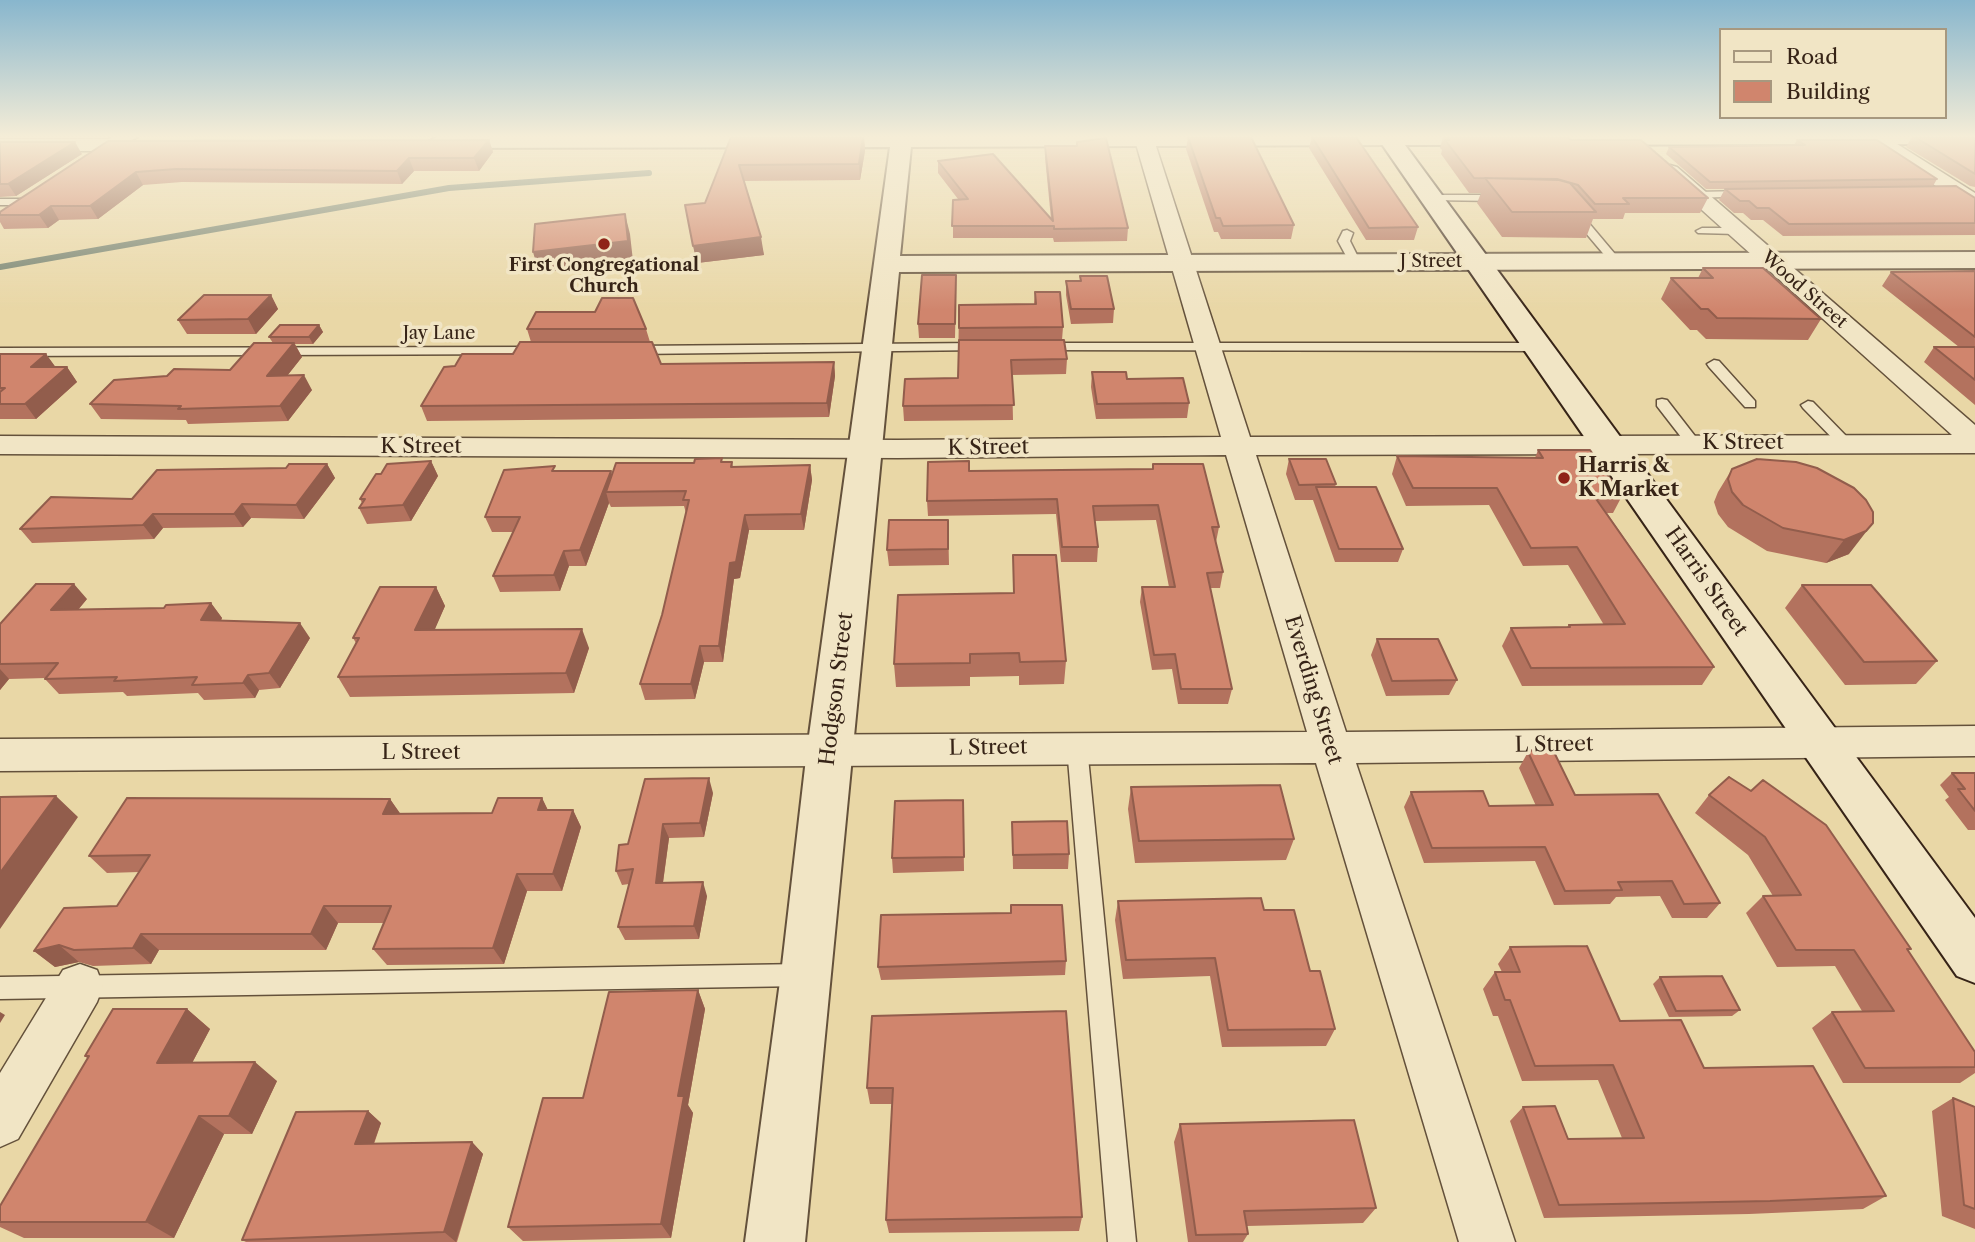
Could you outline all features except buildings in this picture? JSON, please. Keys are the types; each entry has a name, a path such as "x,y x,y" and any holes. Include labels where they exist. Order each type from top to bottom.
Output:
{"street":[{"name":"Hodgson Street","path":"775,1242 807,974 829,750 895,195"},
{"name":"Everding Street","path":"1161,195 1331,748 1487,1242"},
{"name":"Harris Street","path":"1430,195 1975,959"},
{"name":"Wood Street","path":"1696,195 1975,442"},
{"path":"0,220 34,198"},
{"name":"J Street","path":"887,264 1975,260"},
{"name":"K Street","path":"0,445 866,449 1975,442"},
{"name":"L Street","path":"0,755 1077,747 1331,748 1975,741"},
{"path":"0,1121 80,986"}],"lane":[{"path":"0,202 34,198"},
{"path":"1432,198 1510,198"},
{"path":"1566,204 1616,262"},
{"path":"1591,231 1604,231"},
{"path":"1702,231 1737,231"},
{"path":"1347,233 1344,241 1355,263"},
{"path":"617,350 989,347"},
{"path":"1030,347 1539,347"},
{"name":"Jay Lane","path":"0,352 548,351"},
{"path":"1714,364 1750,404"},
{"path":"1662,403 1693,443"},
{"path":"1808,405 1845,443"},
{"path":"1077,747 1122,1242"},
{"path":"0,988 807,974"}],"waterway":[{"path":"0,267 409,195"}],"place":[{"name":"First Congregational Church","path":"604,244"},
{"name":"Harris & K Market","path":"1564,478"}]}
